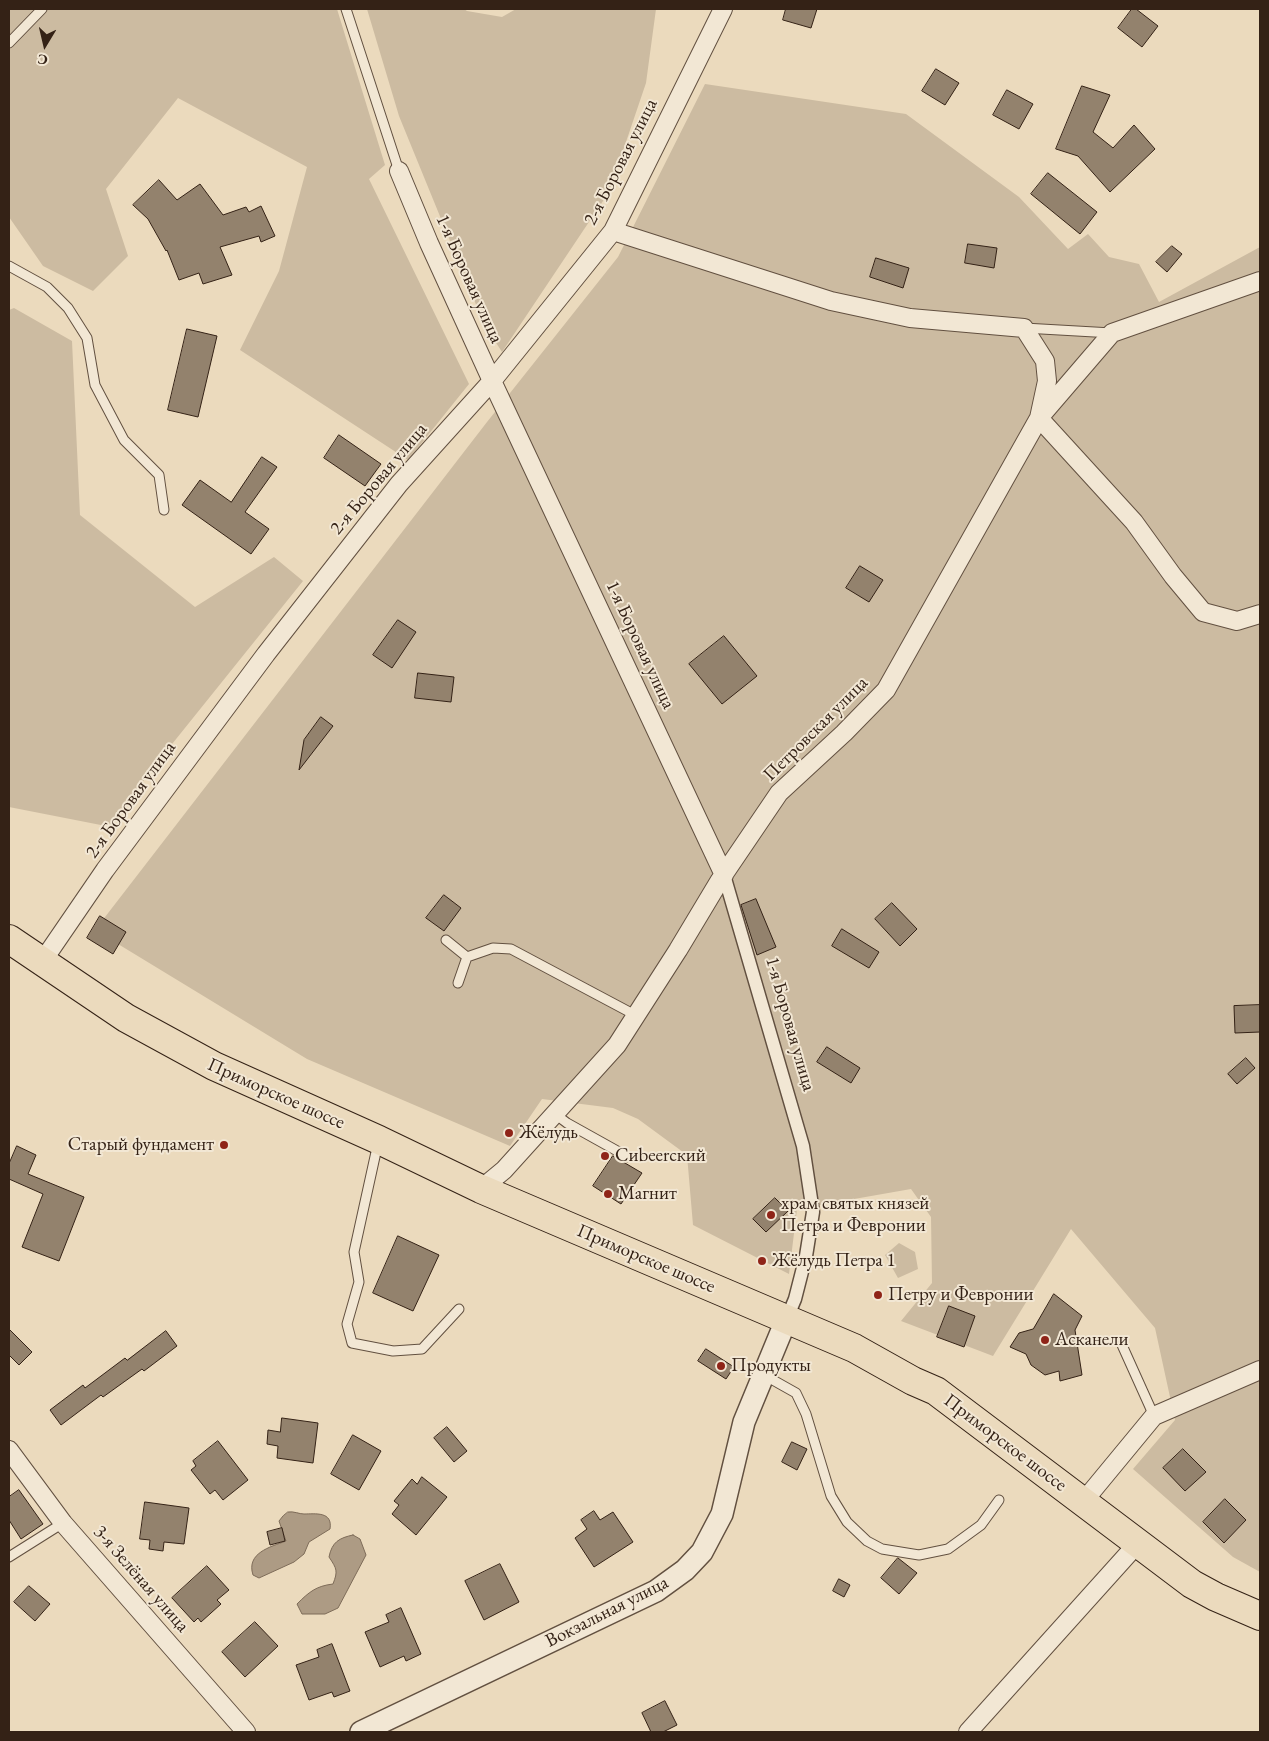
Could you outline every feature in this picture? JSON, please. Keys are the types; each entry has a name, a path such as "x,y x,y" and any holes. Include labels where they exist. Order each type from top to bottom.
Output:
{"main road":[{"name":"Приморское шоссе","path":"9,939 126,1018 214,1066 481,1188 854,1348 913,1381 936,1391 1192,1584 1216,1597 1260,1616"}],"street":[{"name":"2-я Боровая улица","path":"42,962 105,870 266,654 399,484 492,381 613,231 722,9"},
{"name":"1-я Боровая улица","path":"399,171 429,243 492,381 724,874 803,1146 813,1212 806,1256 795,1299 787,1318"},
{"path":"613,231 831,300 910,318 1024,328 1045,361 1047,381 1039,418 1134,522 1173,576 1203,612 1237,621 1260,614"},
{"name":"Петровская улица","path":"481,1188 504,1170 617,1045 637,1016 724,874 779,793 844,733 886,690 1039,418 1112,333 1260,281"},
{"name":"Вокзальная улица","path":"360,1732 656,1591 685,1570 702,1552 722,1514 744,1422 787,1318"},
{"path":"1083,1502 1154,1416 1260,1370"},
{"name":"3-я Зелёная улица","path":"9,1450 63,1522 246,1732"},
{"path":"968,1732 1138,1543"}],"lane":[{"path":"9,43 42,9"},
{"name":"1-я Боровая улица","path":"346,9 399,171"},
{"path":"9,266 47,286 68,308 88,338 95,385 124,440 159,476 164,510"},
{"path":"1024,328 1112,333"},
{"path":"446,940 467,957"},
{"path":"467,957 493,948 511,949 637,1016"},
{"path":"458,983 467,957"},
{"path":"555,1114 567,1123 628,1157"},
{"path":"379,1140 354,1252 359,1282 347,1324 352,1343 393,1351 422,1349 460,1309"},
{"path":"1122,1345 1154,1416"},
{"path":"764,1375 796,1393 806,1414 831,1496 847,1522 867,1541 882,1549 919,1555 948,1549 981,1524 999,1500"},
{"path":"9,1557 63,1522"}],"shaded area":[{"path":"9,9 337,9 385,165 369,179 469,384 408,460 240,350 279,271 307,167 178,98 106,189 128,256 93,291 43,266 9,217"},
{"path":"367,9 464,9 502,17 516,9 656,9 646,83 609,192 502,352 484,324 399,116"},
{"path":"705,84 906,114 1019,197 1068,249 1088,234 1109,257 1139,264 1159,302 1260,247 1260,1572 1233,1557 1133,1469 1175,1420 1155,1328 1071,1229 993,1356 901,1321 932,1283 931,1217 911,1189 797,1209 789,1274 693,1225 687,1155 638,1119 613,1108 542,1099 510,1146 307,1059 95,930 487,422 618,257"},
{"path":"14,308 72,341 80,515 195,607 274,557 303,581 152,769 111,827 9,807 9,310"},
{"path":"899,1243 915,1252 918,1269 898,1278 885,1255"},
{"path":"288,1512 326,1516 329,1519 330,1529 309,1542 304,1554 294,1562 259,1578 253,1575 253,1561 261,1552 286,1541 279,1521"},
{"path":"353,1535 360,1539 366,1555 338,1608 325,1614 302,1614 297,1604 301,1600 317,1588 333,1584 336,1570 329,1557 334,1544 340,1539"}],"building":[{"path":"786,9 817,9 811,28 783,20"},
{"path":"1132,9 1136,9 1158,26 1142,47 1118,28"},
{"path":"936,69 959,83 945,105 922,91"},
{"path":"1082,86 1110,95 1093,132 1113,148 1134,125 1155,149 1110,192 1078,156 1056,149"},
{"path":"1007,90 1033,104 1019,129 993,115"},
{"path":"1048,173 1097,212 1080,234 1031,194"},
{"path":"159,180 177,200 200,184 223,215 246,207 249,212 261,206 275,236 261,242 259,236 220,247 232,275 203,284 199,273 179,280 167,250 148,219 133,205"},
{"path":"968,244 997,248 994,268 965,263"},
{"path":"1172,246 1182,254 1167,272 1156,262"},
{"path":"876,258 909,268 903,288 870,277"},
{"path":"187,329 217,336 198,417 168,410"},
{"path":"339,435 381,464 365,486 324,458"},
{"path":"262,457 277,467 245,512 269,529 251,554 182,505 200,480 231,502"},
{"path":"860,566 883,580 869,602 846,588"},
{"path":"398,620 416,632 392,668 373,655"},
{"path":"724,636 757,676 722,704 689,664"},
{"path":"418,673 454,677 451,702 415,698"},
{"path":"321,717 333,726 299,770 304,740"},
{"path":"444,895 461,908 444,931 426,918"},
{"path":"756,899 776,947 757,955 741,905"},
{"path":"892,903 917,929 900,946 875,919"},
{"path":"100,916 126,932 113,954 87,938"},
{"path":"842,929 879,952 869,968 832,946"},
{"path":"1260,1005 1260,1032 1235,1033 1234,1006"},
{"path":"827,1047 860,1068 851,1083 817,1062"},
{"path":"1246,1058 1255,1068 1237,1084 1228,1074"},
{"path":"17,1146 36,1155 28,1174 84,1197 59,1261 22,1247 43,1194 9,1179 9,1164"},
{"path":"613,1156 642,1173 621,1204 593,1186"},
{"name":"храм святых князей Петра и Февронии","path":"775,1198 788,1211 766,1232 753,1219"},
{"path":"398,1236 439,1255 413,1311 373,1293"},
{"name":"Асканели","path":"1054,1294 1082,1316 1075,1330 1082,1375 1060,1381 1059,1371 1045,1375 1031,1365 1026,1354 1010,1347 1019,1333 1033,1329"},
{"path":"949,1306 975,1316 964,1347 937,1337"},
{"path":"9,1329 32,1352 19,1365 9,1355"},
{"path":"166,1331 177,1346 144,1371 142,1369 103,1397 101,1395 61,1425 50,1410 83,1385 85,1388 125,1358 127,1360"},
{"path":"706,1349 734,1367 726,1379 698,1361"},
{"path":"282,1418 318,1423 313,1463 277,1458 278,1446 267,1444 268,1430 280,1432"},
{"path":"447,1427 467,1451 454,1462 434,1438"},
{"path":"353,1435 381,1451 359,1490 331,1474"},
{"path":"218,1441 248,1480 223,1500 215,1490 210,1494 191,1470 196,1466 193,1461"},
{"path":"792,1442 807,1449 797,1470 782,1462"},
{"path":"1183,1449 1206,1472 1185,1491 1163,1468"},
{"path":"422,1477 447,1497 416,1535 392,1514 399,1505 394,1501 412,1479 417,1484"},
{"path":"19,1490 43,1524 21,1539 9,1520 9,1497"},
{"path":"1225,1499 1246,1520 1224,1543 1203,1522"},
{"path":"145,1502 189,1508 184,1544 164,1542 163,1551 149,1549 150,1540 140,1539"},
{"path":"594,1511 600,1520 613,1512 633,1542 594,1567 575,1538 587,1529 581,1520"},
{"path":"282,1528 285,1541 270,1545 267,1532"},
{"path":"898,1558 917,1573 899,1594 881,1578"},
{"path":"500,1564 519,1602 484,1620 465,1581"},
{"path":"207,1566 229,1590 217,1600 221,1604 201,1622 198,1618 194,1622 172,1598"},
{"path":"839,1579 850,1585 844,1597 833,1591"},
{"path":"29,1586 50,1604 35,1621 14,1602"},
{"path":"401,1608 421,1654 406,1661 404,1656 380,1667 365,1632 389,1622 386,1615"},
{"path":"255,1622 278,1646 245,1677 222,1652"},
{"path":"332,1644 350,1691 334,1697 332,1692 309,1700 296,1665 319,1657 317,1650"},
{"path":"665,1701 677,1725 663,1732 651,1732 642,1713"}],"place":[{"name":"Жёлудь","path":"509,1133"},
{"name":"Старый фундамент","path":"224,1145"},
{"name":"Сиbeerский","path":"605,1156"},
{"name":"Магнит","path":"608,1194"},
{"name":"храм святых князей Петра и Февронии","path":"771,1215"},
{"name":"Жёлудь Петра 1","path":"762,1261"},
{"name":"Петру и Февронии","path":"878,1295"},
{"name":"Асканели","path":"1045,1340"},
{"name":"Продукты","path":"721,1366"}]}
